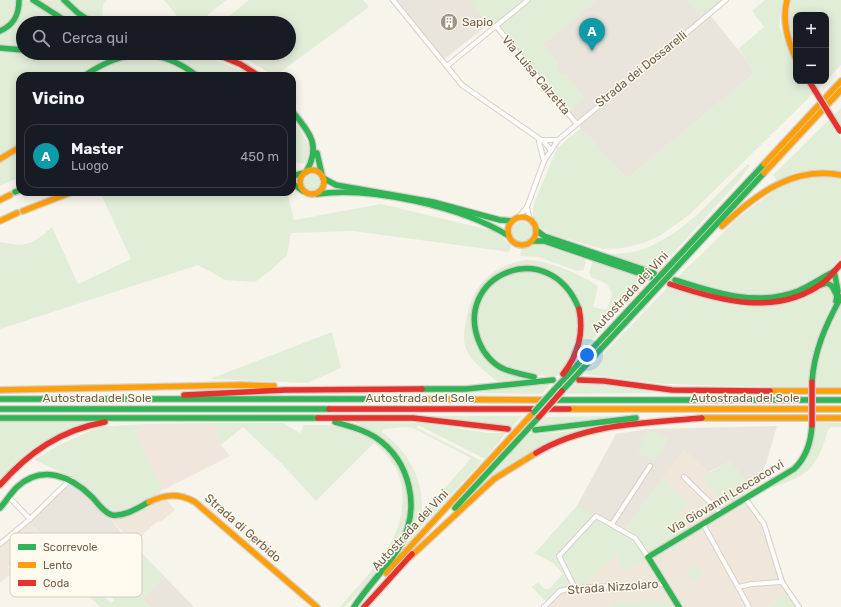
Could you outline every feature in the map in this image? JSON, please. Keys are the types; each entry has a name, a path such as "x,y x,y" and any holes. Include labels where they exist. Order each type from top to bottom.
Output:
{"main road":[{"path":"16,16 19,0"},
{"path":"33,0 58,16"},
{"path":"64,0 82,16"},
{"path":"787,0 784,25 793,52"},
{"path":"0,31 9,26 16,17"},
{"path":"0,48 16,49"},
{"path":"90,72 112,60"},
{"path":"174,60 192,72"},
{"path":"230,60 253,72"},
{"name":"Autostrada dei Vini","path":"354,607 532,414 550,392 841,81"},
{"path":"811,84 841,131"},
{"name":"Autostrada dei Vini","path":"364,607 841,90"},
{"path":"296,116 311,137 315,148 322,176 323,187 317,194"},
{"path":"303,191 300,180 313,163 315,148"},
{"path":"0,159 16,149"},
{"path":"296,175 313,170 336,185 433,202 500,220 512,221 518,218 530,220 536,230 544,236 652,275 544,241 533,241 520,246 514,243 509,236 499,228 479,220 423,205 344,191 325,191 312,195 296,186"},
{"path":"655,291 690,259 731,217 783,182 799,174 813,172 826,172 841,175"},
{"path":"0,200 15,192"},
{"path":"0,222 20,212 62,196"},
{"path":"509,236 508,228 512,221"},
{"path":"533,241 536,230"},
{"path":"834,271 797,292 766,298 723,295 672,282 714,298 755,304 792,299 819,285 834,271 841,264"},
{"path":"140,399 239,391 468,389 554,379 530,377 509,371 490,360 479,346 474,330 475,307 484,288 502,274 516,269 540,270 558,278 569,289 576,302 581,325 577,350 566,370 550,392"},
{"path":"834,271 841,275"},
{"path":"834,271 834,277 839,285 839,291 834,306"},
{"path":"819,285 828,284 834,288 837,295 834,306"},
{"name":"Via Giovanni Leccacorvi","path":"648,557 798,465 808,449 812,425 812,382 816,354 832,312 841,297"},
{"path":"579,380 604,381 672,390 841,391"},
{"path":"0,390 241,384 352,390"},
{"name":"Autostrada del Sole","path":"0,399 841,400"},
{"name":"Autostrada del Sole","path":"0,409 841,409"},
{"path":"0,418 427,419 481,428 508,429"},
{"path":"410,557 494,479 525,458 546,447 586,432 616,425 702,418"},
{"path":"535,430 555,429 620,419 841,418"},
{"path":"0,484 28,455 59,436 89,425 137,419"},
{"path":"289,419 336,422 363,430 378,438 391,449 401,463 407,477 410,490 410,512 405,534 391,560 371,582 354,607"},
{"path":"0,508 21,483 33,476 54,474 71,479"},
{"name":"Strada di Gerbido","path":"71,479 84,488 105,512 112,515 125,514 160,496 175,494 193,500 315,605"},
{"path":"648,557 679,607"}],"street":[{"path":"394,0 462,85 550,149"},
{"path":"447,66 528,0"},
{"name":"Strada dei Dossarelli","path":"527,207 544,161 550,149 558,140 576,123 726,0"},
{"name":"Via Luisa Calzetta","path":"496,26 576,123"},
{"path":"539,140 558,140"},
{"path":"539,140 544,161"},
{"path":"518,218 527,207"},
{"path":"527,207 530,220"},
{"path":"832,312 834,306"},
{"path":"612,524 650,466"},
{"path":"684,477 721,513"},
{"path":"13,533 30,519 71,479"},
{"path":"9,497 30,519"},
{"path":"745,498 764,524 782,582 799,607"},
{"path":"575,588 559,556 596,516 635,538 648,557"},
{"path":"702,524 749,607"},
{"path":"0,544 10,536"},
{"path":"738,587 752,584 782,582"},
{"name":"Strada Nizzolaro","path":"544,607 560,591 575,588 664,584"}],"shaded area":[{"path":"393,0 727,0 710,15 756,72 627,179 576,123 496,26 489,24 442,61"},
{"path":"214,423 217,440 230,456 163,490 134,432 143,424"},
{"path":"777,426 766,464 753,488 729,462 709,472 683,450 624,530 577,506 616,434 649,429"},
{"path":"649,429 636,451 683,450 709,472 753,488 741,496 762,525 790,591 770,607 542,607 559,591 563,573 553,563 535,553 577,506 616,434"},
{"path":"71,477 105,512 120,531 118,533 40,533 29,522"},
{"path":"160,492 175,510 163,520 155,523 142,535 142,533 123,533 105,512 125,514"},
{"path":"29,522 40,533 16,533"},
{"path":"10,538 10,565 8,567 10,569 10,575 0,583 0,547"},
{"path":"165,577 194,607 150,607 142,599"}],"green space":[{"path":"0,0 17,0 17,5 13,17 0,28"},
{"path":"21,0 27,0 51,16 16,16 16,47 0,46 0,33 10,29"},
{"path":"38,0 61,0 80,16 65,16"},
{"path":"67,0 107,0 103,5 102,16 87,16"},
{"path":"164,0 226,0 207,16 177,16"},
{"path":"249,0 363,0 369,7 280,72 268,72 248,60 296,60 296,16 229,16"},
{"path":"469,0 598,0 543,44 559,64 557,72 566,75 585,98 568,113 496,26 489,24"},
{"path":"687,0 720,0 700,16"},
{"path":"765,0 783,0 779,26 793,61 793,84 823,84 689,215 661,235 646,242 624,248 603,249 553,235 540,228 533,217 533,206 557,148 581,128 627,179 756,72 738,49 764,27 752,11"},
{"path":"789,0 841,0 841,65 829,78 829,12 793,12 793,45 787,31"},
{"path":"0,50 16,52 16,60 103,60 86,72 16,72 16,147 0,156"},
{"path":"120,60 168,60 188,72 93,72 106,64"},
{"path":"175,60 215,60 247,72 194,72"},
{"path":"841,108 841,124 835,129 841,139 841,173 823,171 802,172 778,182 773,175"},
{"path":"296,124 311,149 307,164 296,163"},
{"path":"16,152 16,179 0,186 0,162"},
{"path":"748,164 750,166 737,183 656,272 606,255 634,252 649,247 673,234 697,215"},
{"path":"308,173 316,173 321,178 319,189 316,191 308,191 303,186 303,178"},
{"path":"815,175 841,179 841,258 823,275 804,286 784,293 764,295 743,295 721,291 677,278 738,218 775,190 788,182"},
{"path":"102,196 288,196 294,220 381,204 494,231 511,246 509,252 353,231 291,233 287,255 270,271 255,282 225,280 198,265 0,329 0,242 28,244 39,238 52,227 78,284 131,259"},
{"path":"522,222 529,225 532,232 529,239 522,242 515,239 512,232 515,225"},
{"path":"540,244 586,260 584,270 577,271 538,257 520,256 521,249 527,246"},
{"path":"525,260 544,262 563,268 590,281 598,286 593,307 607,310 612,294 607,284 591,277 589,273 593,260 648,279 581,353 580,350 583,332 570,286 558,275 544,268 526,266 511,268 478,295 472,313 483,356 493,367 519,377 520,380 497,381 476,364 465,347 464,332 469,308 478,288 493,273 502,267"},
{"path":"519,271 538,271 556,281 567,291 574,304 578,318 574,348 567,363 557,376 528,374 513,371 500,365 490,357 483,347 479,336 477,324 478,312 481,300 487,290 499,279"},
{"path":"823,286 829,286 835,296 817,340 811,364 808,388 666,384 584,374 668,287 709,300 738,306 753,307 780,303"},
{"path":"841,302 841,387 815,387 823,343"},
{"path":"332,332 341,368 307,383 210,379"},
{"path":"577,382 611,385 659,393 566,394"},
{"path":"551,383 542,394 476,393 518,386"},
{"path":"426,416 522,416 512,427 494,427"},
{"path":"616,416 556,427 536,427 545,417"},
{"path":"0,421 88,422 59,434 0,482"},
{"path":"354,422 424,423 488,433 506,433 485,459 418,425 417,428 482,461 402,549 413,496 393,448 376,434","holes":["405,427 413,428 471,458 425,511 422,510 420,487 412,466 399,448 382,432 383,429"]},
{"path":"815,422 841,423 841,427 831,427 828,430 815,463 809,470 793,480 769,488 797,469 803,462 812,445"},
{"path":"214,423 283,423 300,433 304,425 339,426 349,428 366,435 381,445 393,457 402,472 407,487 409,504 407,521 400,539 389,558 345,607 340,607 374,568 384,554 393,539 399,523 402,507 402,489 399,475 392,463 374,443 316,501 283,465 243,427 221,445 217,440"},
{"path":"143,424 135,432 163,490 125,514 105,512 71,477 34,460 57,446 99,427"},
{"path":"589,428 550,442 527,454 492,477 490,476 529,434 556,433"},
{"path":"649,429 668,439 655,462 636,452"},
{"path":"729,462 753,488 725,505 703,476"},
{"path":"663,478 689,503 678,514 693,529 624,572 617,554 584,585 559,591 546,602 532,587 538,582 545,589 549,589 563,574 553,563 535,553 577,506 625,530"},
{"path":"142,553 165,577 142,599 150,607 100,607 90,597 105,597 111,603 114,600 111,597 142,597"},
{"path":"697,565 704,575 692,582 686,571"},
{"path":"790,591 798,607 770,607"},
{"path":"671,601 674,607 609,607 614,602"}],"traffic: fast":[{"path":"16,16 19,0"},
{"path":"33,0 58,16"},
{"path":"64,0 82,16"},
{"path":"0,31 9,26 16,17"},
{"path":"0,48 16,49"},
{"path":"90,72 113,60"},
{"path":"169,60 183,66 191,72"},
{"path":"296,116 308,132 313,146 311,162 306,172"},
{"path":"317,153 322,175"},
{"path":"553,391 764,164"},
{"path":"296,175 304,173"},
{"path":"562,391 764,173"},
{"path":"323,178 336,185 433,202 500,220 512,221"},
{"path":"296,186 303,191"},
{"path":"317,194 339,192 363,193 416,201 467,216 509,236"},
{"path":"536,230 544,236 654,273"},
{"path":"533,241 544,241 650,277"},
{"path":"534,377 515,373 500,367 484,352 480,344 474,320 479,299 490,283 507,272 527,269 547,273 565,286 579,309"},
{"path":"834,271 838,291 836,301"},
{"path":"675,280 736,296 767,298 783,296 798,291 831,273"},
{"path":"821,285 827,283 832,286 837,296"},
{"path":"812,382 818,349 830,317 841,297"},
{"path":"422,389 466,389 553,380"},
{"path":"534,412 553,391"},
{"path":"0,399 399,399"},
{"path":"550,400 841,400"},
{"path":"0,409 329,409"},
{"path":"455,508 539,417"},
{"path":"0,418 318,418"},
{"path":"535,430 636,418"},
{"path":"335,422 366,432 387,447 397,459 404,472 409,486 411,501 410,516 400,546 354,607"},
{"path":"679,607 648,557 794,469 808,449 812,425"},
{"path":"0,508 17,487 36,476 46,475 56,476 75,483 92,497 104,510 112,515 122,515 149,502"}],"traffic: slow":[{"path":"787,0 785,23 793,52"},
{"path":"764,164 841,81"},
{"path":"764,173 841,90"},
{"path":"0,159 16,149"},
{"path":"312,170 321,173 324,182 321,191 312,194 303,191 300,182 303,173 312,170"},
{"path":"722,226 748,203 776,185 807,175 824,173 841,175"},
{"path":"0,200 10,195"},
{"path":"23,211 62,196"},
{"path":"0,221 17,213"},
{"path":"522,217 532,221 536,231 532,241 522,245 512,241 508,231 512,221 522,217"},
{"path":"0,390 241,385 274,386"},
{"path":"770,391 841,391"},
{"path":"399,399 550,400"},
{"path":"569,409 841,409"},
{"path":"386,573 534,412"},
{"path":"698,418 841,418"},
{"path":"410,557 494,479 536,453"},
{"path":"149,502 167,496 183,497 195,502 317,607"}],"traffic: jam":[{"path":"230,60 253,72"},
{"path":"811,84 840,131"},
{"path":"670,284 709,296 729,300 768,302 788,299 806,293 824,282 841,264"},
{"path":"563,374 573,359 580,335 581,327 579,309"},
{"path":"579,380 604,381 672,390 770,391"},
{"path":"812,382 812,425"},
{"path":"184,395 285,390 422,389"},
{"path":"539,417 562,391"},
{"path":"329,409 569,409"},
{"path":"318,418 413,418 508,429"},
{"path":"536,453 555,443 596,430 638,423 702,418"},
{"path":"0,485 22,462 47,444 74,431 105,422"},
{"path":"364,607 412,554"}],"place":[{"name":"Sapio","path":"449,22"},
{"name":"Master","path":"592,51"}]}
